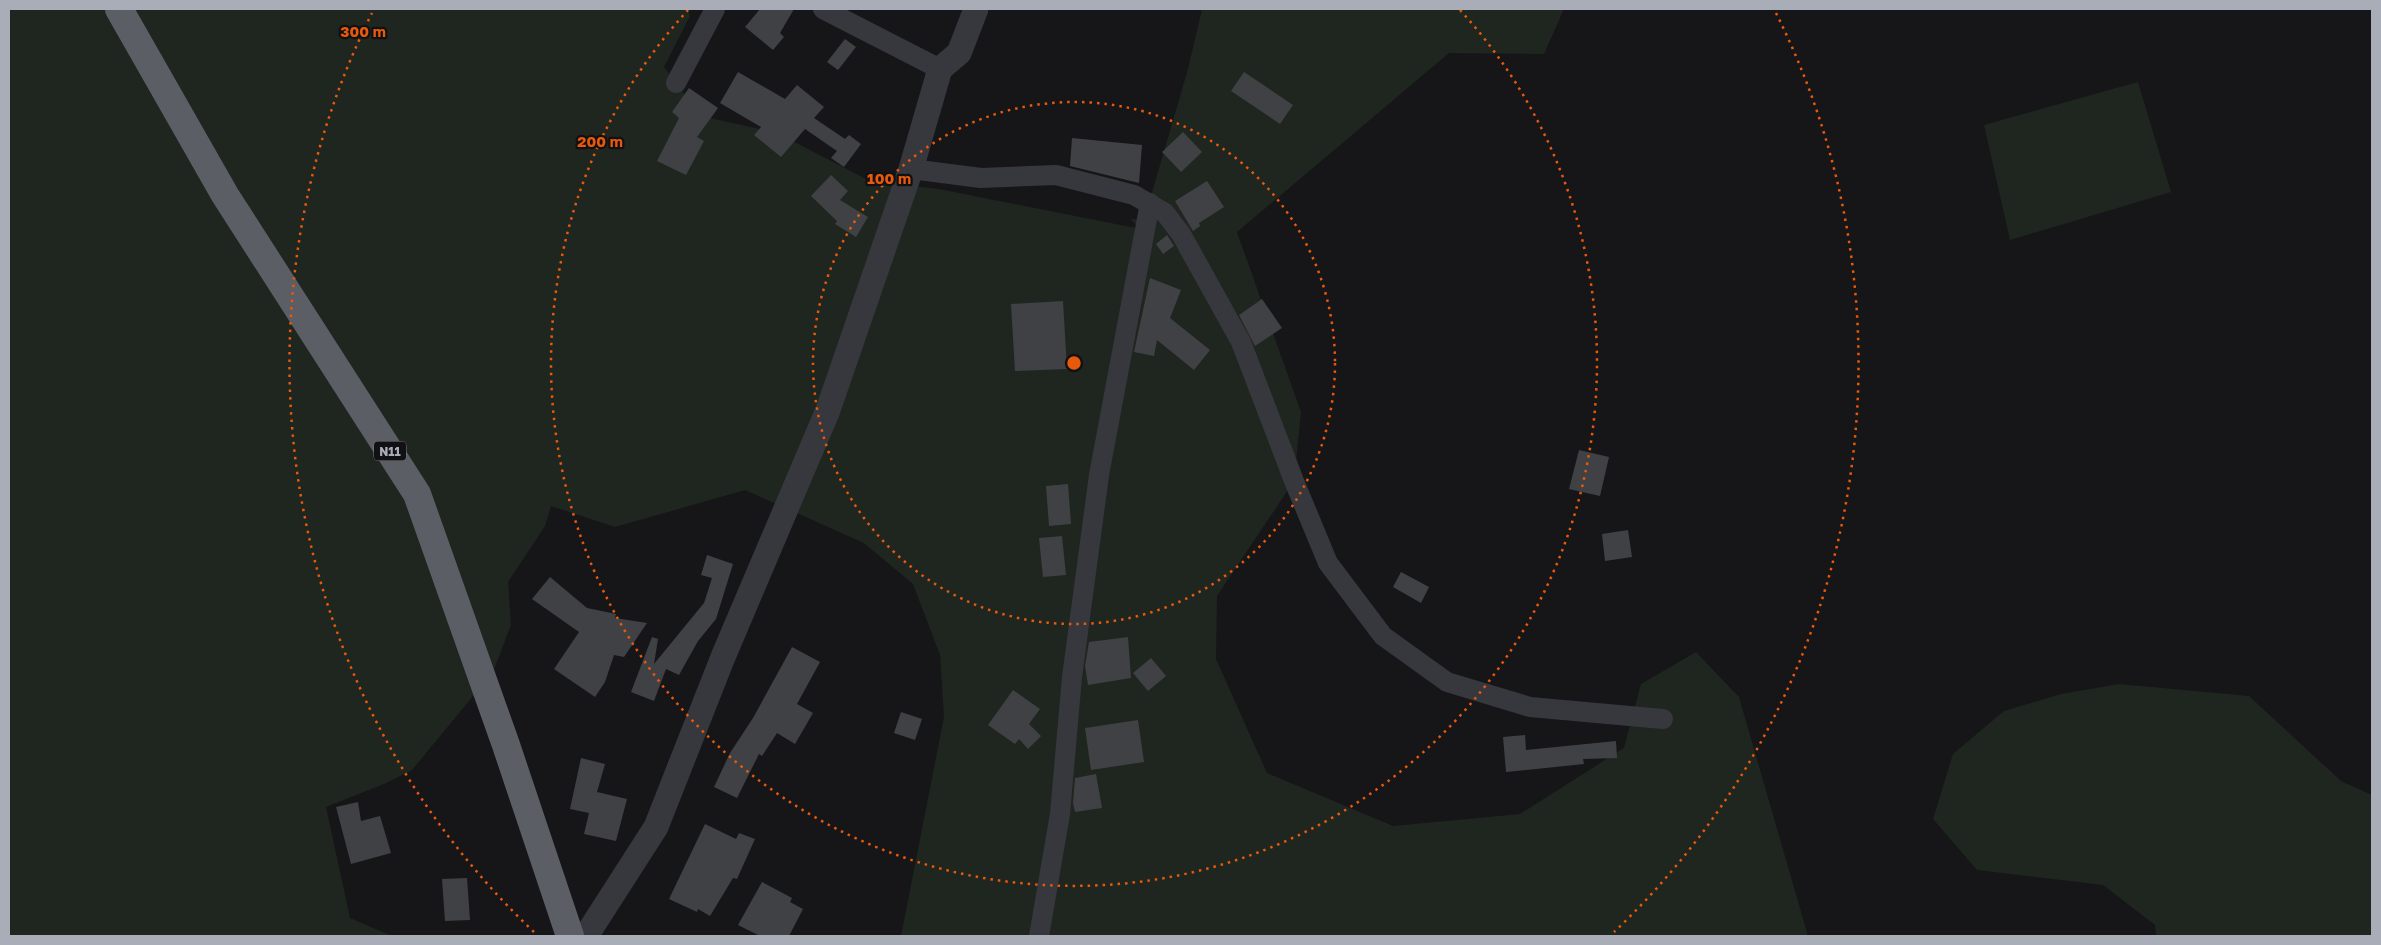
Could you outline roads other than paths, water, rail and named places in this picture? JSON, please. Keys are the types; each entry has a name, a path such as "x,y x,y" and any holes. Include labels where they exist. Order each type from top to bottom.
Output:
{"highway":[{"name":"N11","path":"119,9 226,195 417,494 506,746 570,936"}],"street":[{"path":"676,83 715,9"},
{"path":"824,9 940,69"},
{"path":"586,936 656,827 723,657 828,410 911,169 940,69 959,53 976,9"},
{"path":"911,169 981,178 1056,175 1134,194 1165,213 1181,234 1241,342 1328,563 1383,636 1447,682 1530,707 1663,719"},
{"path":"1039,936 1060,814 1072,677 1099,475 1150,203"}]}
